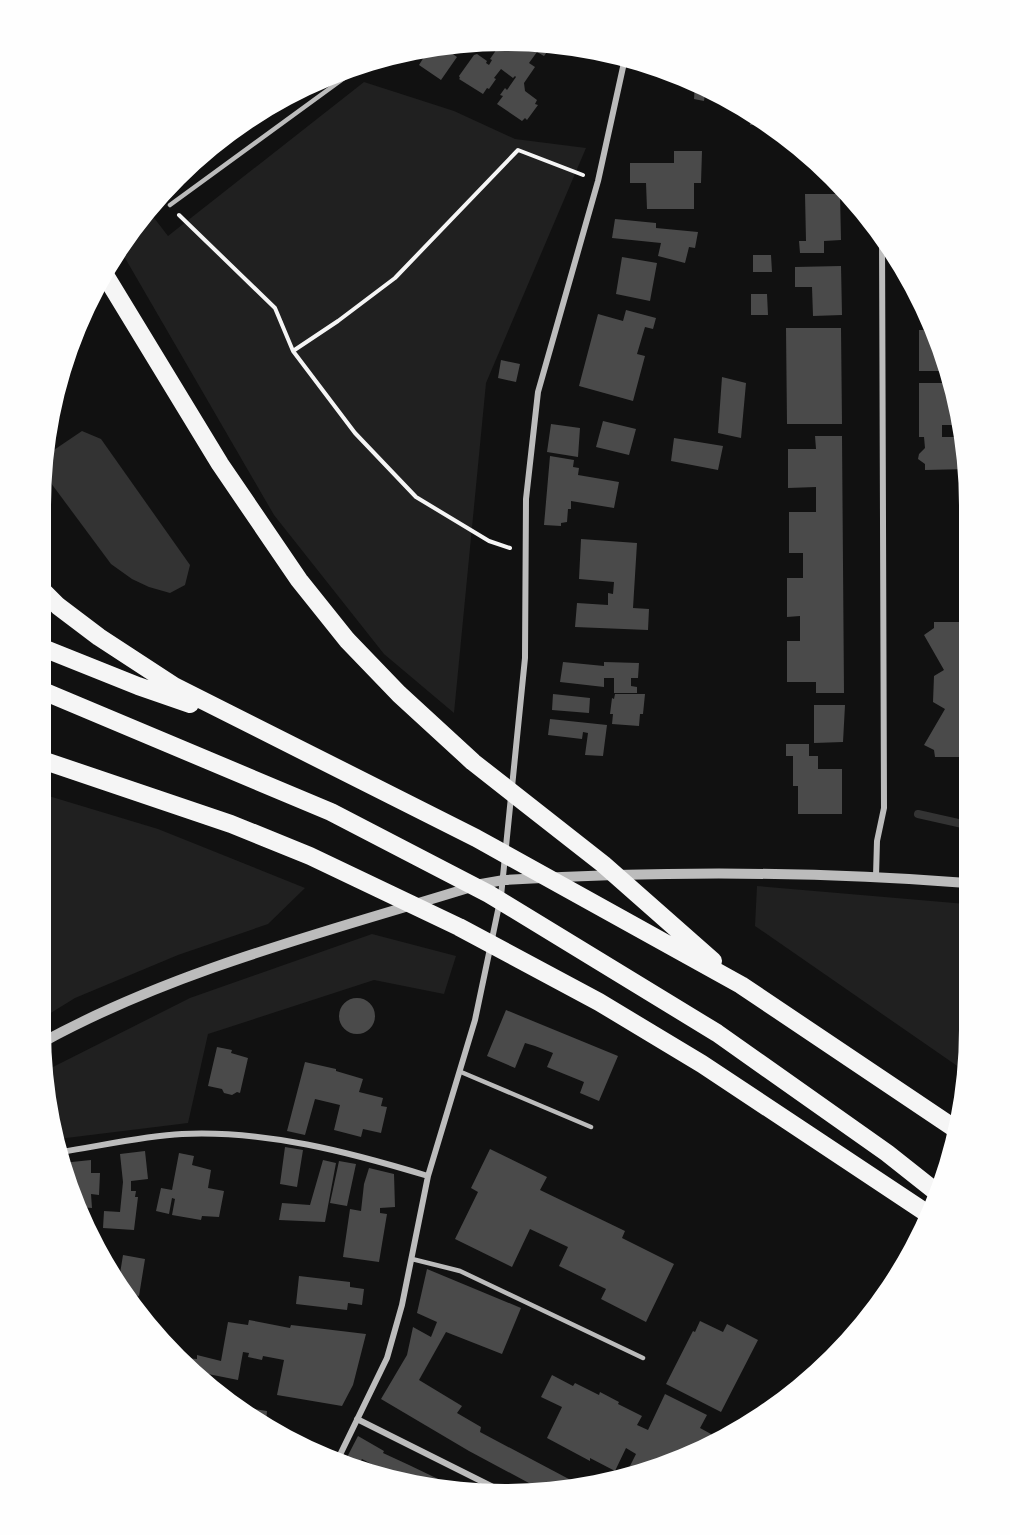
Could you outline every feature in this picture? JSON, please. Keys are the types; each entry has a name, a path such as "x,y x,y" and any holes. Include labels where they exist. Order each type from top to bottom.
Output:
{"highway":[{"path":"110,283 220,464 299,580 347,640 399,694 472,762 603,864 741,986"},
{"path":"51,598 90,631 135,663 174,686 505,854 741,986 949,1125"},
{"path":"51,651 138,686 248,724"},
{"path":"51,694 331,812 489,894 717,1033 887,1153 931,1187"},
{"path":"51,763 221,820 310,856 469,932 599,1002 702,1064 921,1210"}],"street":[{"path":"341,1453 387,1358 402,1305 428,1176 475,1020 504,880 525,658 526,499 538,392 598,181 623,66"},
{"path":"876,876 878,841 884,808 882,253"},
{"path":"51,1038 140,996 223,963 481,884 504,880 698,874 876,876 959,882"},
{"path":"67,1151 181,1134 226,1134 276,1138 385,1163 428,1176"},
{"path":"357,1419 485,1483"}],"lane":[{"path":"170,206 336,84"},
{"path":"460,1072 591,1128"},
{"path":"412,1258 460,1271 643,1358"}],"path":[{"path":"293,351 395,278 518,150 598,181"},
{"path":"170,206 275,308 293,351 355,433 416,497 489,541 525,552"}],"shaded area":[{"path":"364,82 454,111 515,139 586,148 486,383 454,713 384,654 274,515 125,258 154,218 168,236"},
{"path":"82,431 101,439 190,565 185,585 170,593 132,579 111,564 52,484 55,450"},
{"path":"51,797 158,829 305,888 268,924 178,955 75,998 51,1013"},
{"path":"757,886 959,903 957,1066 755,926"},
{"path":"372,934 456,956 444,994 374,980 208,1034 188,1123 64,1138 53,1067 190,998"}],"building":[{"path":"495,51 537,52 529,63 535,67 524,83 525,91 537,100 535,104 538,105 527,120 525,118 522,121 497,104 503,96 500,95 505,88 507,90 515,76 513,78 501,69 489,89 487,88 483,94 459,79 474,55 477,54 489,65 492,60 490,59"},
{"path":"453,54 457,57 441,80 419,65 423,59"},
{"path":"694,93 705,97 704,101 694,99"},
{"path":"674,151 702,151 701,183 694,183 694,209 647,209 646,183 630,183 630,163 674,163"},
{"path":"805,194 835,194 840,200 841,240 824,241 824,253 800,253 799,241 806,241"},
{"path":"615,219 656,223 656,228 698,232 695,248 689,247 685,263 658,256 661,243 612,238"},
{"path":"753,255 771,255 772,272 753,272"},
{"path":"622,257 657,263 650,301 616,294"},
{"path":"841,266 842,315 813,316 812,287 795,287 795,267"},
{"path":"751,294 767,294 768,315 751,315"},
{"path":"626,310 656,318 653,329 645,327 637,354 645,356 633,401 579,386 598,314 623,321"},
{"path":"786,328 841,328 842,424 787,424"},
{"path":"919,330 924,330 939,371 919,371"},
{"path":"501,360 520,364 516,382 498,378"},
{"path":"722,377 746,383 741,438 718,433"},
{"path":"919,383 943,383 952,425 942,425 942,437 954,437 957,469 925,470 925,464 918,459 919,454 925,448 924,437 919,437"},
{"path":"603,421 636,429 629,455 596,447"},
{"path":"551,424 580,428 578,457 547,452"},
{"path":"815,436 842,436 844,693 816,693 816,682 787,682 787,641 800,641 800,616 787,617 787,578 803,578 803,553 789,553 789,512 816,512 816,487 788,488 788,449 816,449"},
{"path":"674,438 723,446 718,470 671,461"},
{"path":"550,456 574,460 573,467 579,468 578,475 619,482 614,508 571,501 567,522 561,523 561,526 544,525"},
{"path":"581,539 637,543 633,608 649,609 648,630 575,627 577,603 608,605 608,593 613,594 614,582 579,579"},
{"path":"934,622 959,622 959,757 935,757 934,750 924,745 945,709 933,702 934,676 944,670 924,635 934,628"},
{"path":"563,662 604,666 604,662 639,663 638,678 631,678 631,686 637,687 637,693 614,693 614,678 604,678 604,687 560,682"},
{"path":"553,694 590,698 589,713 552,710"},
{"path":"615,694 645,694 639,726 612,724 613,714 610,714 612,698 614,699"},
{"path":"814,705 845,705 843,742 814,743"},
{"path":"550,719 607,725 603,756 585,755 588,733 583,732 582,739 548,735"},
{"path":"786,744 809,744 809,756 818,756 818,769 842,769 842,814 798,814 798,786 793,786 793,756 786,756"},
{"path":"357,998 370,1003 375,1016 370,1029 357,1034 344,1029 339,1016 344,1003"},
{"path":"506,1010 618,1056 599,1101 580,1093 584,1082 547,1067 553,1053 525,1043 515,1068 487,1056"},
{"path":"217,1047 232,1050 231,1053 248,1058 240,1093 232,1095 224,1093 222,1089 208,1086"},
{"path":"305,1062 336,1069 336,1071 363,1079 359,1092 383,1098 381,1106 387,1107 381,1133 363,1129 361,1137 334,1130 340,1105 315,1099 305,1135 287,1131"},
{"path":"285,1147 303,1150 297,1187 280,1184"},
{"path":"490,1149 547,1177 540,1190 625,1231 622,1238 674,1264 646,1322 601,1299 606,1289 559,1266 568,1247 530,1229 512,1267 455,1239 478,1192 471,1188"},
{"path":"145,1151 148,1179 131,1181 131,1191 136,1191 135,1197 138,1197 134,1230 103,1228 104,1211 120,1212 123,1182 120,1154"},
{"path":"179,1153 194,1156 192,1165 211,1170 208,1188 224,1191 219,1217 202,1216 201,1220 172,1215 175,1199 172,1198 169,1214 156,1211 161,1188 172,1190"},
{"path":"91,1160 91,1173 100,1173 99,1195 91,1194 92,1208 88,1208 71,1162"},
{"path":"323,1160 336,1163 325,1222 279,1220 282,1203 310,1205"},
{"path":"339,1161 356,1164 347,1206 330,1203"},
{"path":"369,1168 394,1174 395,1207 380,1208 380,1213 387,1214 379,1262 343,1257 350,1209 361,1211 364,1184"},
{"path":"123,1255 145,1259 139,1296 138,1296 121,1270"},
{"path":"427,1269 521,1308 502,1354 446,1332 419,1380 462,1406 457,1413 481,1427 480,1432 569,1479 529,1483 381,1399 407,1355 413,1327 431,1337 437,1322 417,1313"},
{"path":"299,1276 350,1282 350,1287 364,1289 362,1305 348,1303 347,1310 296,1304"},
{"path":"249,1320 290,1328 291,1325 366,1334 353,1385 342,1406 277,1395 284,1360 263,1356 262,1360 248,1357 249,1353 243,1352 238,1380 210,1374 192,1359 197,1359 197,1355 221,1361 228,1322 248,1325"},
{"path":"700,1321 723,1332 727,1324 758,1340 721,1412 666,1384"},
{"path":"552,1375 573,1386 575,1383 619,1402 618,1404 642,1416 637,1425 648,1430 665,1394 707,1415 700,1428 711,1434 630,1467 636,1454 626,1448 615,1471 590,1458 590,1461 547,1438 562,1407 541,1397"},
{"path":"257,1409 267,1411 267,1416"},
{"path":"358,1436 384,1451 383,1453 437,1478 387,1469 348,1456"}],"waterway":[{"path":"918,814 959,823"}]}
